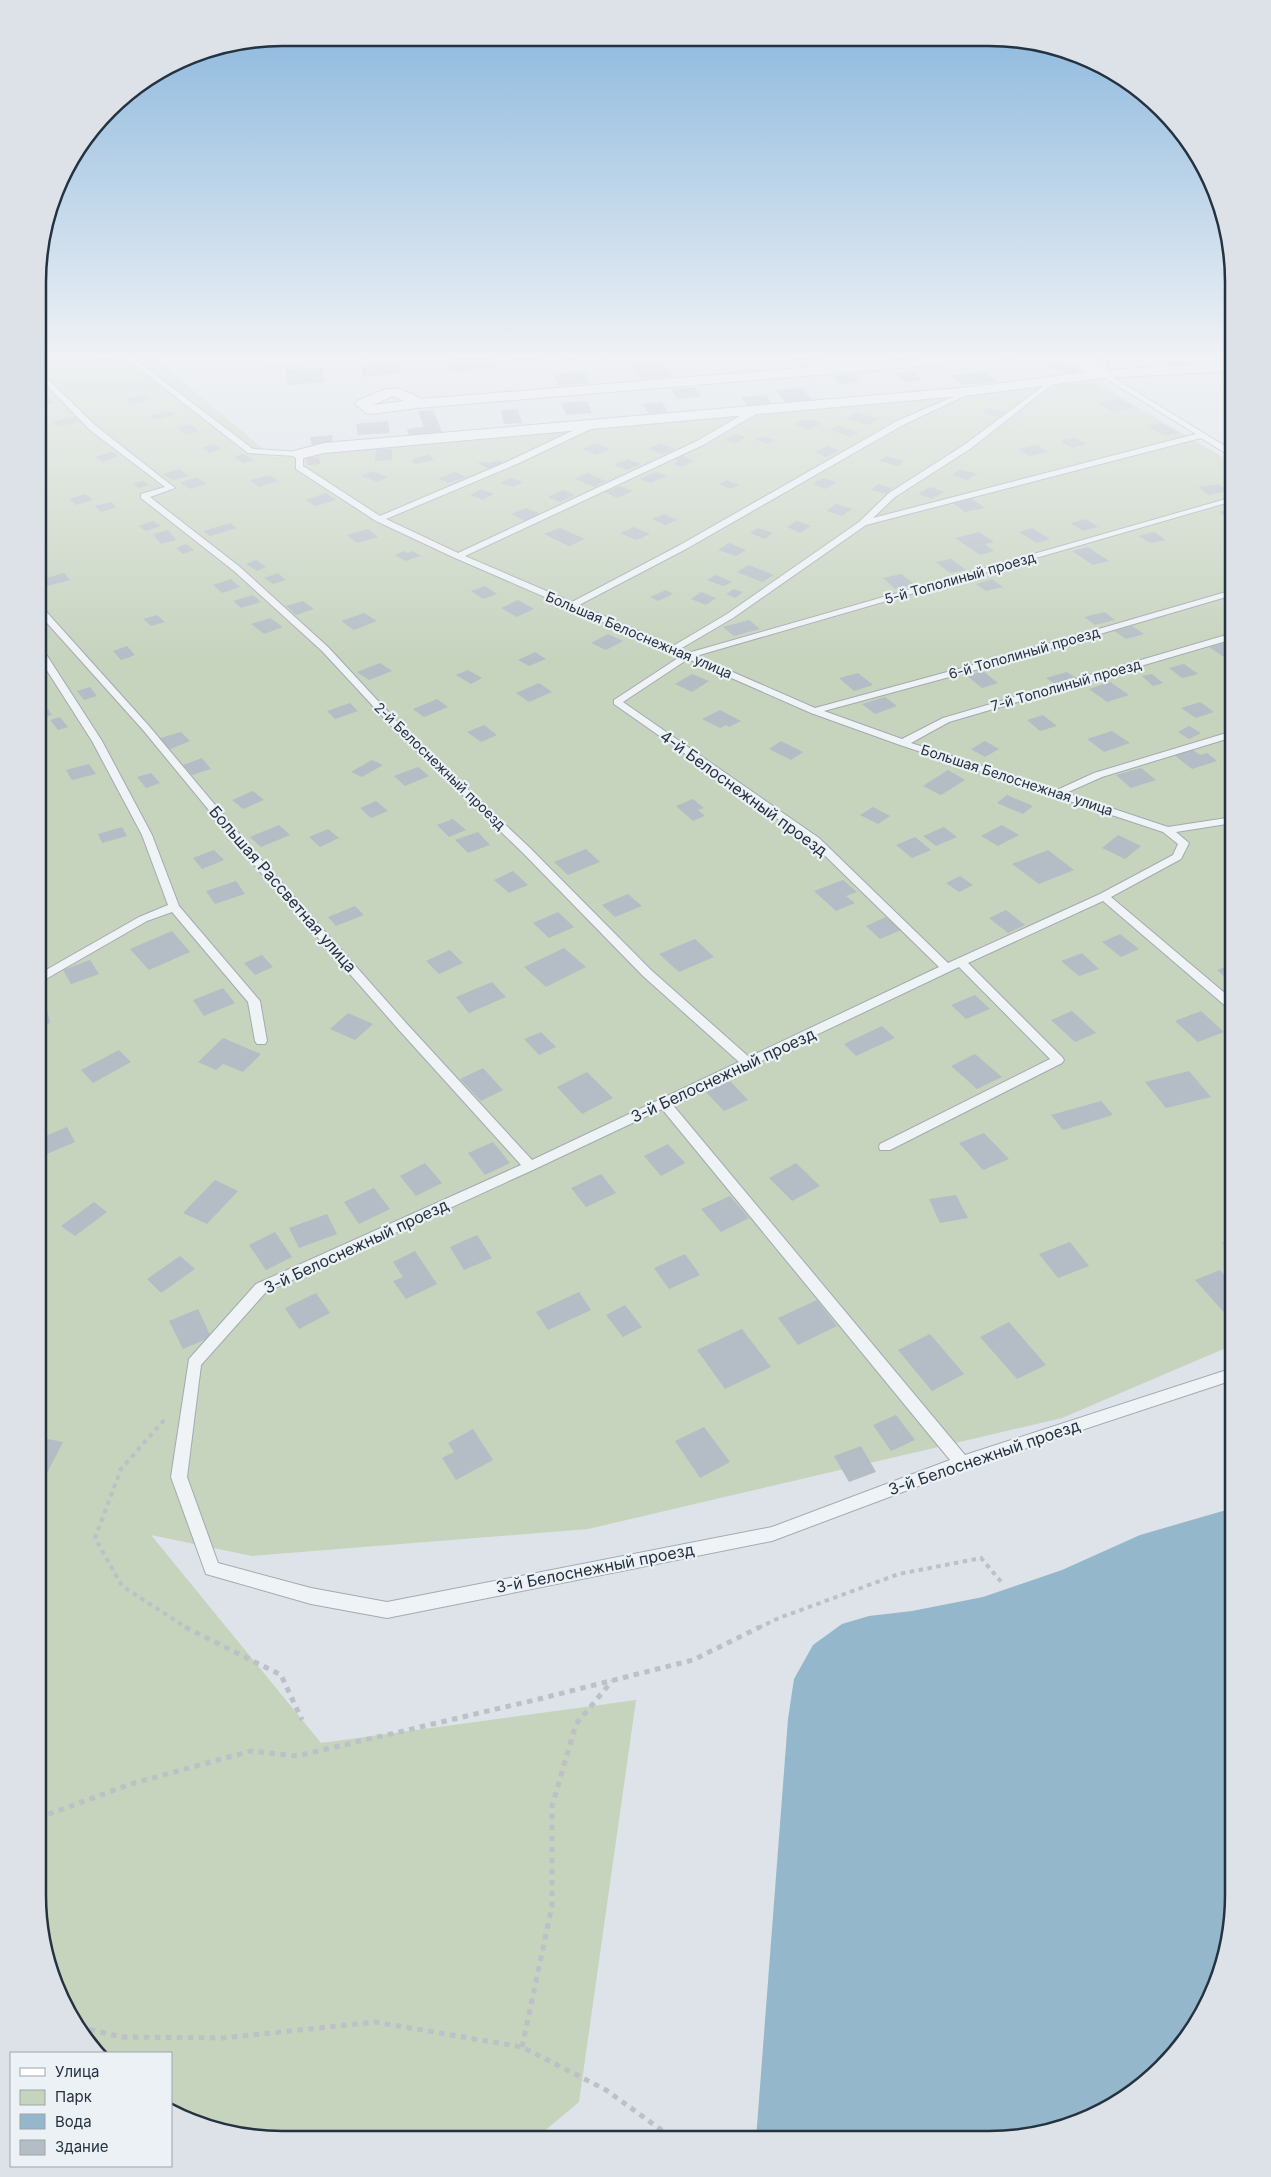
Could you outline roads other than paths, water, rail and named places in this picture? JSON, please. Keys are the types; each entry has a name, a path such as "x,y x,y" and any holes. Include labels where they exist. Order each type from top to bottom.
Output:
{"lane":[{"name":"2-й Белоснежный проезд","path":"130,457 171,488 144,496 237,569 325,649 401,731 526,850 648,973 749,1064"},
{"name":"Большая Белоснежная улица","path":"300,457 299,467 380,519 458,556 814,711 903,743 1167,830 1184,842 1177,857"},
{"path":"380,519 525,457"},
{"path":"458,556 671,457"},
{"path":"571,606 683,547 841,457"},
{"path":"673,650 730,616 862,524 892,496 952,457"},
{"path":"862,524 1120,457"},
{"name":"5-й Тополиный проезд","path":"687,656 1225,502"},
{"name":"6-й Тополиный проезд","path":"814,711 998,661 1225,594"},
{"name":"Большая Рассветная улица","path":"46,617 146,728 253,857 530,1166"},
{"name":"7-й Тополиный проезд","path":"903,743 946,720 1225,638"},
{"name":"4-й Белоснежный проезд","path":"687,656 617,702 814,840 947,968"},
{"path":"46,662 97,741 147,835 174,907 254,1001 261,1041"},
{"path":"1057,794 1098,775 1225,736"},
{"path":"1167,830 1225,821"},
{"name":"3-й Белоснежный проезд","path":"1177,857 1104,896 962,963 947,968 749,1064 261,1288 194,1363 179,1477 212,1569 311,1596 388,1610 772,1534 962,1462 1225,1377"},
{"path":"1104,896 1225,999"},
{"path":"46,975 143,919 174,907"},
{"path":"885,1147 1058,1060 962,963"},
{"path":"664,1102 962,1462"}],"water":[{"path":"1225,1510 1225,1895 1223,1926 1217,1956 1207,1985 1185,2026 1156,2062 1133,2082 1107,2099 1079,2113 1050,2123 1020,2129 989,2131 757,2131 788,1719 794,1679 813,1645 842,1624 869,1616 912,1611 983,1597 1062,1570 1140,1535"}]}
